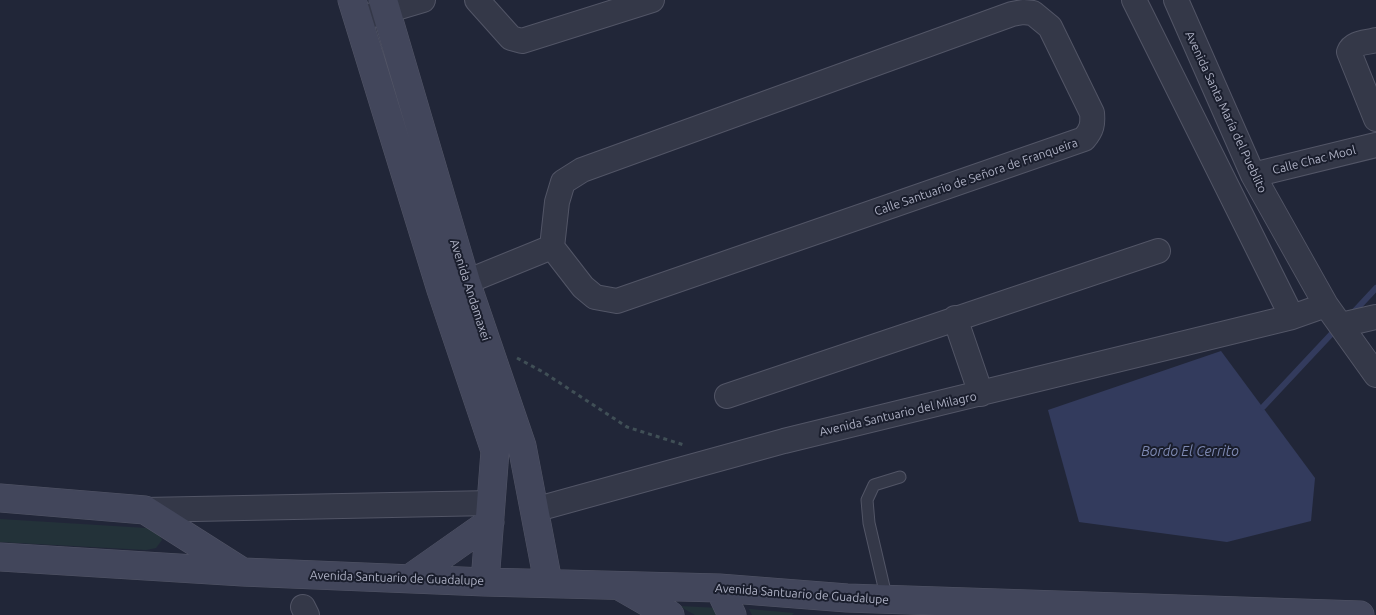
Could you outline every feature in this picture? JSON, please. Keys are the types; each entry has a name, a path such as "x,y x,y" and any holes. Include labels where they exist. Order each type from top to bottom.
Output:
{"street":[{"path":"423,0 355,9 441,290 495,451 485,582"},
{"path":"477,0 510,38 522,41 652,0"},
{"path":"1134,0 1292,317"},
{"name":"Avenida Santa María del Pueblito","path":"1176,0 1253,175 1326,305 1376,375"},
{"name":"Avenida Andamaxei","path":"385,5 466,282 522,446 548,582"},
{"name":"Calle Santuario de Señora de Franqueira","path":"1033,13 1050,27 1092,113 1093,122 1090,132 1084,139 1077,142 617,301 595,297 582,287 552,247 557,202 563,182 582,170 1012,14 1033,13"},
{"path":"1376,40 1352,46 1349,52 1376,119"},
{"name":"Calle Chac Mool","path":"1253,175 1376,145"},
{"path":"441,290 466,282 552,247"},
{"path":"726,396 1158,251"},
{"name":"Avenida Santuario del Milagro","path":"534,510 784,441 1292,317 1326,305"},
{"path":"1341,325 1376,316"},
{"path":"955,318 981,394"},
{"path":"0,498 145,510 490,513"},
{"path":"145,510 243,572"},
{"path":"409,579 490,513"},
{"path":"152,567 168,554 177,530"},
{"name":"Avenida Santuario de Guadalupe","path":"0,558 243,572 409,579 719,588 887,600 1360,615"},
{"path":"617,585 670,615"},
{"path":"719,588 732,615"},
{"path":"805,615 847,598"}],"lane":[{"path":"887,600 869,523 867,500 874,485 900,476"}],"path":[{"path":"486,341 543,372 627,427 682,445 692,444"}],"shaded area":[{"path":"0,519 146,528 157,531 162,540 156,548 146,550 0,542"},
{"path":"679,606 720,608 723,615 695,615"},
{"path":"749,609 794,613 792,615 752,615"}],"water":[{"name":"Bordo El Cerrito","path":"1221,351 1315,478 1311,521 1227,542 1079,522 1048,410"}],"waterway":[{"path":"1350,316 1376,288"},
{"path":"1263,407 1337,328"}]}
